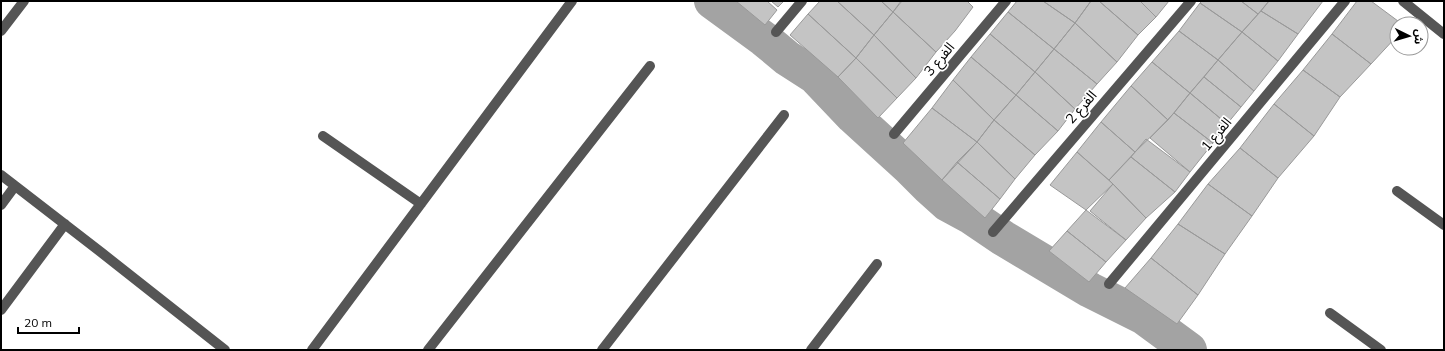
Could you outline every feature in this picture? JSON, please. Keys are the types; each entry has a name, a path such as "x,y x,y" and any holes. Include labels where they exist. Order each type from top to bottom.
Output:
{"street":[{"path":"1,30 24,1"},
{"path":"312,350 572,1"},
{"path":"776,32 802,1"},
{"name":"الفرع 3","path":"894,134 1006,1"},
{"name":"الفرع 2","path":"993,232 1191,1"},
{"name":"الفرع 1","path":"1109,284 1344,1"},
{"path":"1402,1 1444,34"},
{"path":"428,350 650,66"},
{"path":"602,350 784,115"},
{"path":"323,136 421,204"},
{"path":"1,175 225,350"},
{"path":"1,205 15,186"},
{"path":"1397,191 1444,225"},
{"path":"1,310 65,224"},
{"path":"811,350 877,264"},
{"path":"1330,313 1381,350"}],"building":[{"path":"736,1 767,1 777,10 765,25"},
{"path":"771,1 784,1 778,7"},
{"path":"820,1 837,1 874,35 856,58 808,14"},
{"path":"837,1 881,1 893,12 874,35"},
{"path":"881,1 901,1 893,12"},
{"path":"902,1 967,1 973,7 955,31 936,52 893,12"},
{"path":"1017,1 1043,1 1075,23 1054,49 1008,12"},
{"path":"1043,1 1091,1 1075,23"},
{"path":"1091,1 1099,1 1138,35 1117,62 1075,23"},
{"path":"1099,1 1140,1 1156,17 1138,35"},
{"path":"1140,1 1169,1 1156,17"},
{"path":"1202,1 1241,1 1258,14 1242,32 1200,3"},
{"path":"1241,1 1269,1 1258,14"},
{"path":"1269,1 1323,1 1298,34 1261,11"},
{"path":"1357,1 1371,1 1391,16 1389,16 1389,45 1371,64 1332,34"},
{"path":"1200,3 1242,32 1218,60 1179,31"},
{"path":"1261,11 1298,34 1278,61 1242,32"},
{"path":"893,12 936,52 916,78 874,35"},
{"path":"1008,12 1054,49 1035,72 990,34"},
{"path":"808,14 856,58 838,77 790,35"},
{"path":"1075,23 1117,62 1097,84 1054,49"},
{"path":"1179,31 1218,60 1190,93 1152,62"},
{"path":"1242,32 1278,61 1254,91 1218,60"},
{"path":"990,34 1035,72 1016,95 971,57"},
{"path":"1332,34 1371,64 1340,97 1303,70"},
{"path":"874,35 916,78 897,98 856,58"},
{"path":"1054,49 1097,84 1075,109 1035,72"},
{"path":"971,57 1016,95 994,120 953,80"},
{"path":"856,58 897,98 878,118 838,77"},
{"path":"1218,60 1254,91 1241,107 1204,77"},
{"path":"1152,62 1190,93 1168,120 1131,86"},
{"path":"1303,70 1340,97 1314,136 1274,104"},
{"path":"1035,72 1075,109 1058,131 1016,95"},
{"path":"1204,77 1241,107 1227,124 1190,93"},
{"path":"953,80 994,120 977,142 932,108"},
{"path":"1131,86 1168,120 1135,152 1101,122"},
{"path":"1190,93 1227,124 1213,143 1174,113"},
{"path":"1016,95 1058,131 1035,155 994,120"},
{"path":"1274,104 1314,136 1278,178 1240,148"},
{"path":"932,108 977,142 942,180 903,143"},
{"path":"1174,113 1213,143 1190,172 1150,138"},
{"path":"994,120 1035,155 1015,179 977,142"},
{"path":"1101,122 1135,152 1109,180 1077,152"},
{"path":"1146,139 1190,172 1175,192 1131,157"},
{"path":"977,142 1015,179 1000,199 957,162"},
{"path":"1240,148 1278,178 1252,216 1208,184"},
{"path":"1077,152 1113,184 1086,210 1050,185"},
{"path":"1131,157 1175,192 1146,218 1109,180"},
{"path":"957,162 1000,199 985,218 942,180"},
{"path":"1113,184 1146,218 1126,240 1090,211"},
{"path":"1208,184 1252,216 1225,254 1178,224"},
{"path":"1086,210 1126,240 1106,262 1067,231"},
{"path":"1178,224 1225,254 1198,295 1151,258"},
{"path":"1067,231 1106,262 1089,282 1049,251"},
{"path":"1151,258 1198,295 1177,324 1125,288"}],"waterway":[{"path":"712,1 764,39 787,58 815,76 853,116 948,204 972,217 1003,238 1090,290 1144,317 1189,350"}]}
